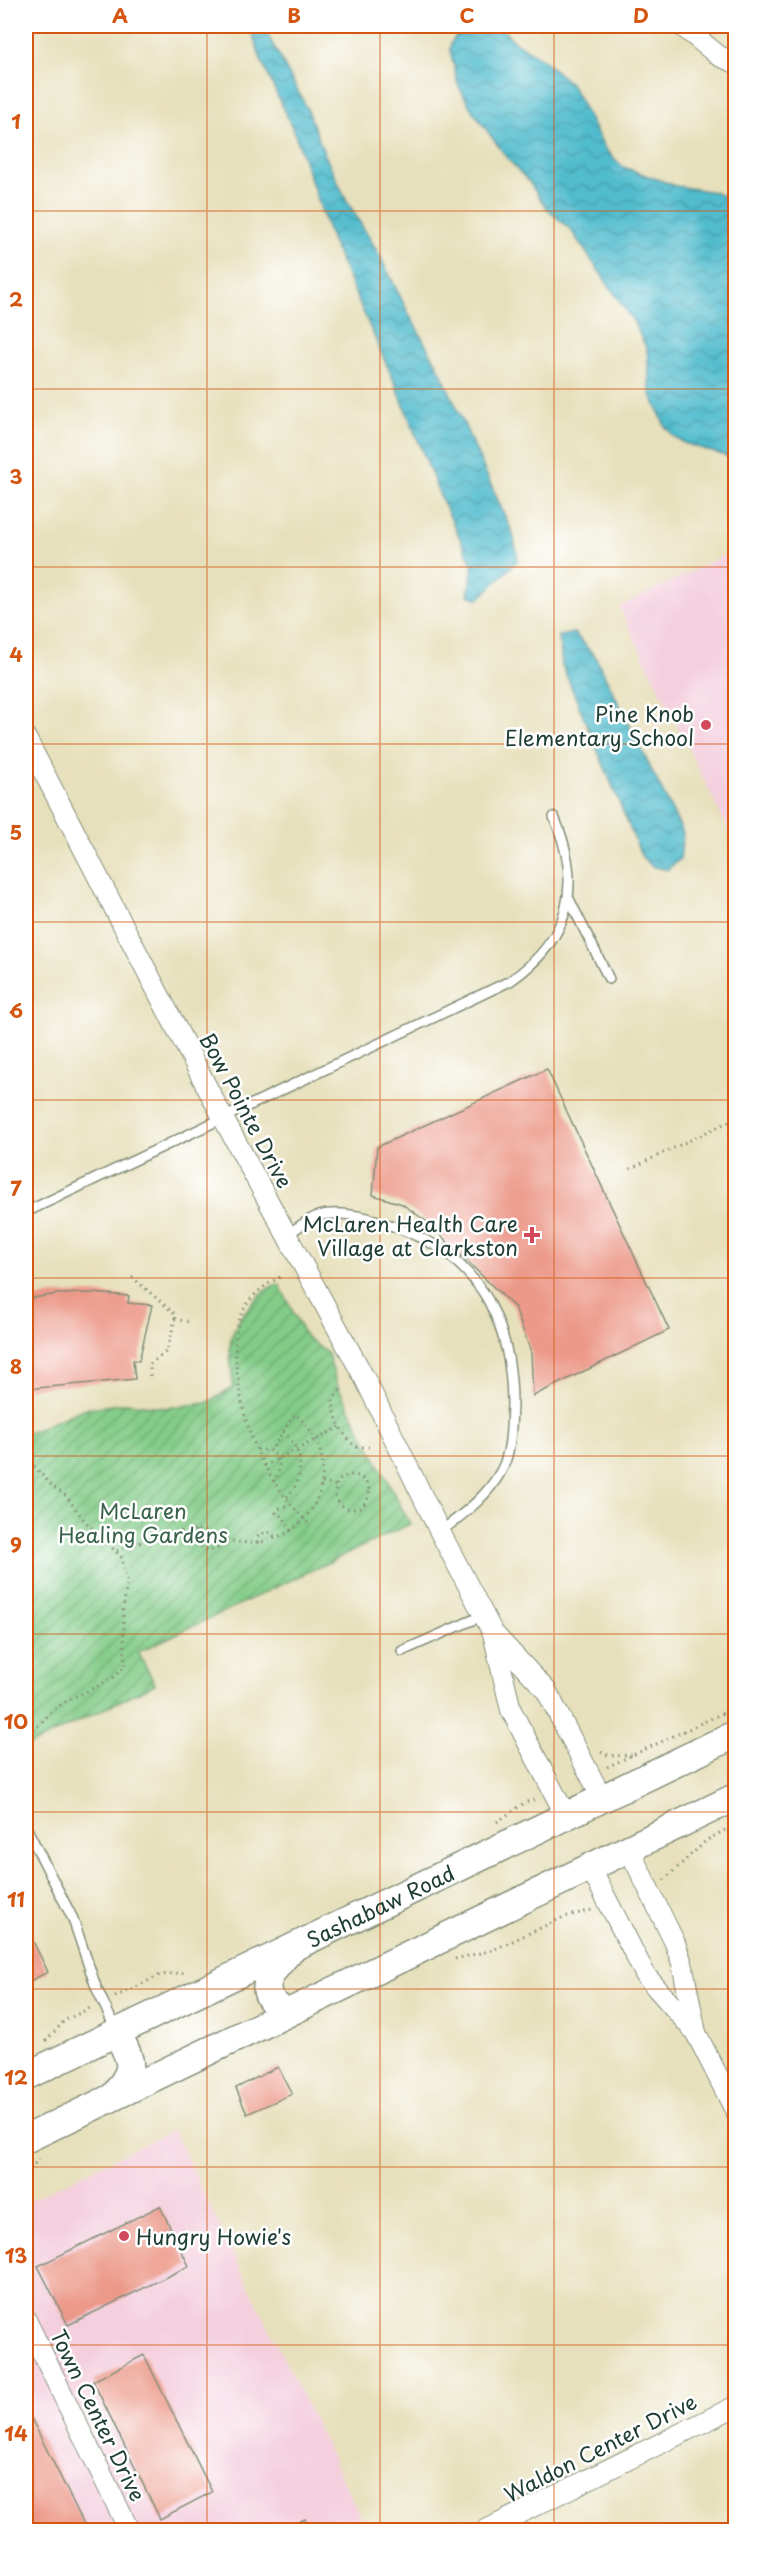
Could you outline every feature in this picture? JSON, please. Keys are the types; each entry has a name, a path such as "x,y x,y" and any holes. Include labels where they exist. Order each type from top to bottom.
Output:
{"main road":[{"name":"Sashabaw Road","path":"26,2076 735,1734"},
{"path":"26,2139 735,1797"},
{"path":"287,2013 272,2002 267,1984 272,1971 293,1948"},
{"path":"114,2096 128,2077 131,2065 117,2032"}],"street":[{"path":"682,26 719,56 735,63"},
{"name":"Bow Pointe Drive","path":"26,738 223,1118 366,1379 440,1532 493,1633 511,1710 566,1816"},
{"name":"Bow Pointe Drive","path":"493,1633 546,1690 602,1798"},
{"path":"629,1849 680,1953 696,2033"},
{"path":"591,1867 646,1976 696,2033 733,2102"},
{"name":"Town Center Drive","path":"26,2320 129,2530"},
{"name":"Waldon Center Drive","path":"486,2530 735,2406"}],"lane":[{"path":"26,1212 510,981 532,965 553,938 569,899 568,857 554,817"},
{"path":"569,899 609,979"},
{"path":"287,1235 318,1216 356,1215 382,1222 438,1247 476,1283 489,1301 502,1331 509,1360 512,1423 508,1451 502,1469 490,1488 440,1532"},
{"path":"402,1651 484,1615"},
{"path":"26,1827 72,1919 103,2003 117,2032"}],"path":[{"path":"630,1169 735,1118"},
{"path":"280,1277 252,1296 237,1321 236,1369 244,1420 264,1466 286,1498 310,1525"},
{"path":"132,1278 175,1314 168,1351 150,1364 150,1376"},
{"path":"175,1319 190,1322"},
{"path":"340,1390 333,1400 335,1416 340,1427 356,1447 369,1447"},
{"path":"117,1551 195,1530 225,1539 257,1543 277,1539 291,1532 304,1518 316,1499 322,1483 322,1454 316,1439 295,1414 271,1450"},
{"path":"264,1466 340,1427"},
{"path":"283,1432 297,1449 300,1458 299,1478 286,1498"},
{"path":"257,1450 271,1450"},
{"path":"271,1450 278,1459 279,1472 274,1482"},
{"path":"26,1457 52,1485 66,1496 84,1520 117,1551 122,1558 127,1583 123,1610 125,1666 118,1675 104,1684 57,1707 35,1728 26,1733"},
{"path":"348,1476 358,1477 363,1480 368,1490 367,1500 359,1508 342,1507 335,1498 336,1486 348,1476"},
{"path":"322,1483 336,1486"},
{"path":"291,1504 278,1509 276,1513 286,1520 286,1525 291,1532"},
{"path":"195,1530 198,1544 207,1551 217,1549 225,1539"},
{"path":"257,1543 258,1537 265,1532 271,1533 277,1539"},
{"path":"598,1752 610,1756 634,1755"},
{"path":"648,1888 663,1881 707,1840 735,1824"},
{"path":"445,1961 493,1950 564,1917 594,1909 608,1902"},
{"path":"45,2042 65,2020 103,2003"}],"shaded area":[{"name":"Pine Knob Elementary School","path":"735,550 735,843 619,607"},
{"path":"173,2130 367,2530 26,2530 26,2202"}],"green space":[{"name":"McLaren Healing Gardens","path":"279,1284 305,1336 328,1354 337,1385 410,1524 138,1652 155,1684 26,1747 26,1434 83,1409 128,1403 166,1408 207,1403 233,1388 230,1352 233,1333 249,1306 264,1291"}],"water":[{"path":"250,26 263,26 307,108 324,153 347,201 379,254 440,370 513,534 518,560 479,599 468,595 473,566 441,498 397,388 333,244 295,134 261,60"},
{"path":"463,26 499,26 516,43 542,59 571,84 606,150 623,167 676,186 715,192 727,198 733,213 735,459 684,443 672,435 665,426 650,392 647,349 633,321 571,230 547,209 530,183 507,158 472,110 458,85 450,50 451,43"},
{"path":"574,633 595,656 683,833 680,859 667,870 652,866 642,857 562,665 559,636"}],"building":[{"name":"McLaren Health Care Village at Clarkston","path":"547,1069 669,1330 533,1396 531,1352 515,1308 426,1221 402,1204 373,1195 377,1147"},
{"path":"92,1293 129,1296 128,1303 152,1305 139,1361 133,1360 135,1379 26,1389 26,1299 58,1294"},
{"path":"28,1931 48,1972 26,1983 26,1932"},
{"path":"278,2067 292,2094 247,2114 236,2088"},
{"path":"160,2206 189,2266 68,2325 38,2266"},
{"path":"144,2355 212,2492 160,2519 93,2381"},
{"path":"28,2412 87,2530 26,2530 26,2413"},
{"path":"305,2519 311,2530 281,2530"}],"place":[{"name":"Pine Knob Elementary School","path":"706,725"},
{"name":"McLaren Health Care Village at Clarkston","path":"532,1235"},
{"name":"Hungry Howie's","path":"124,2236"}]}
